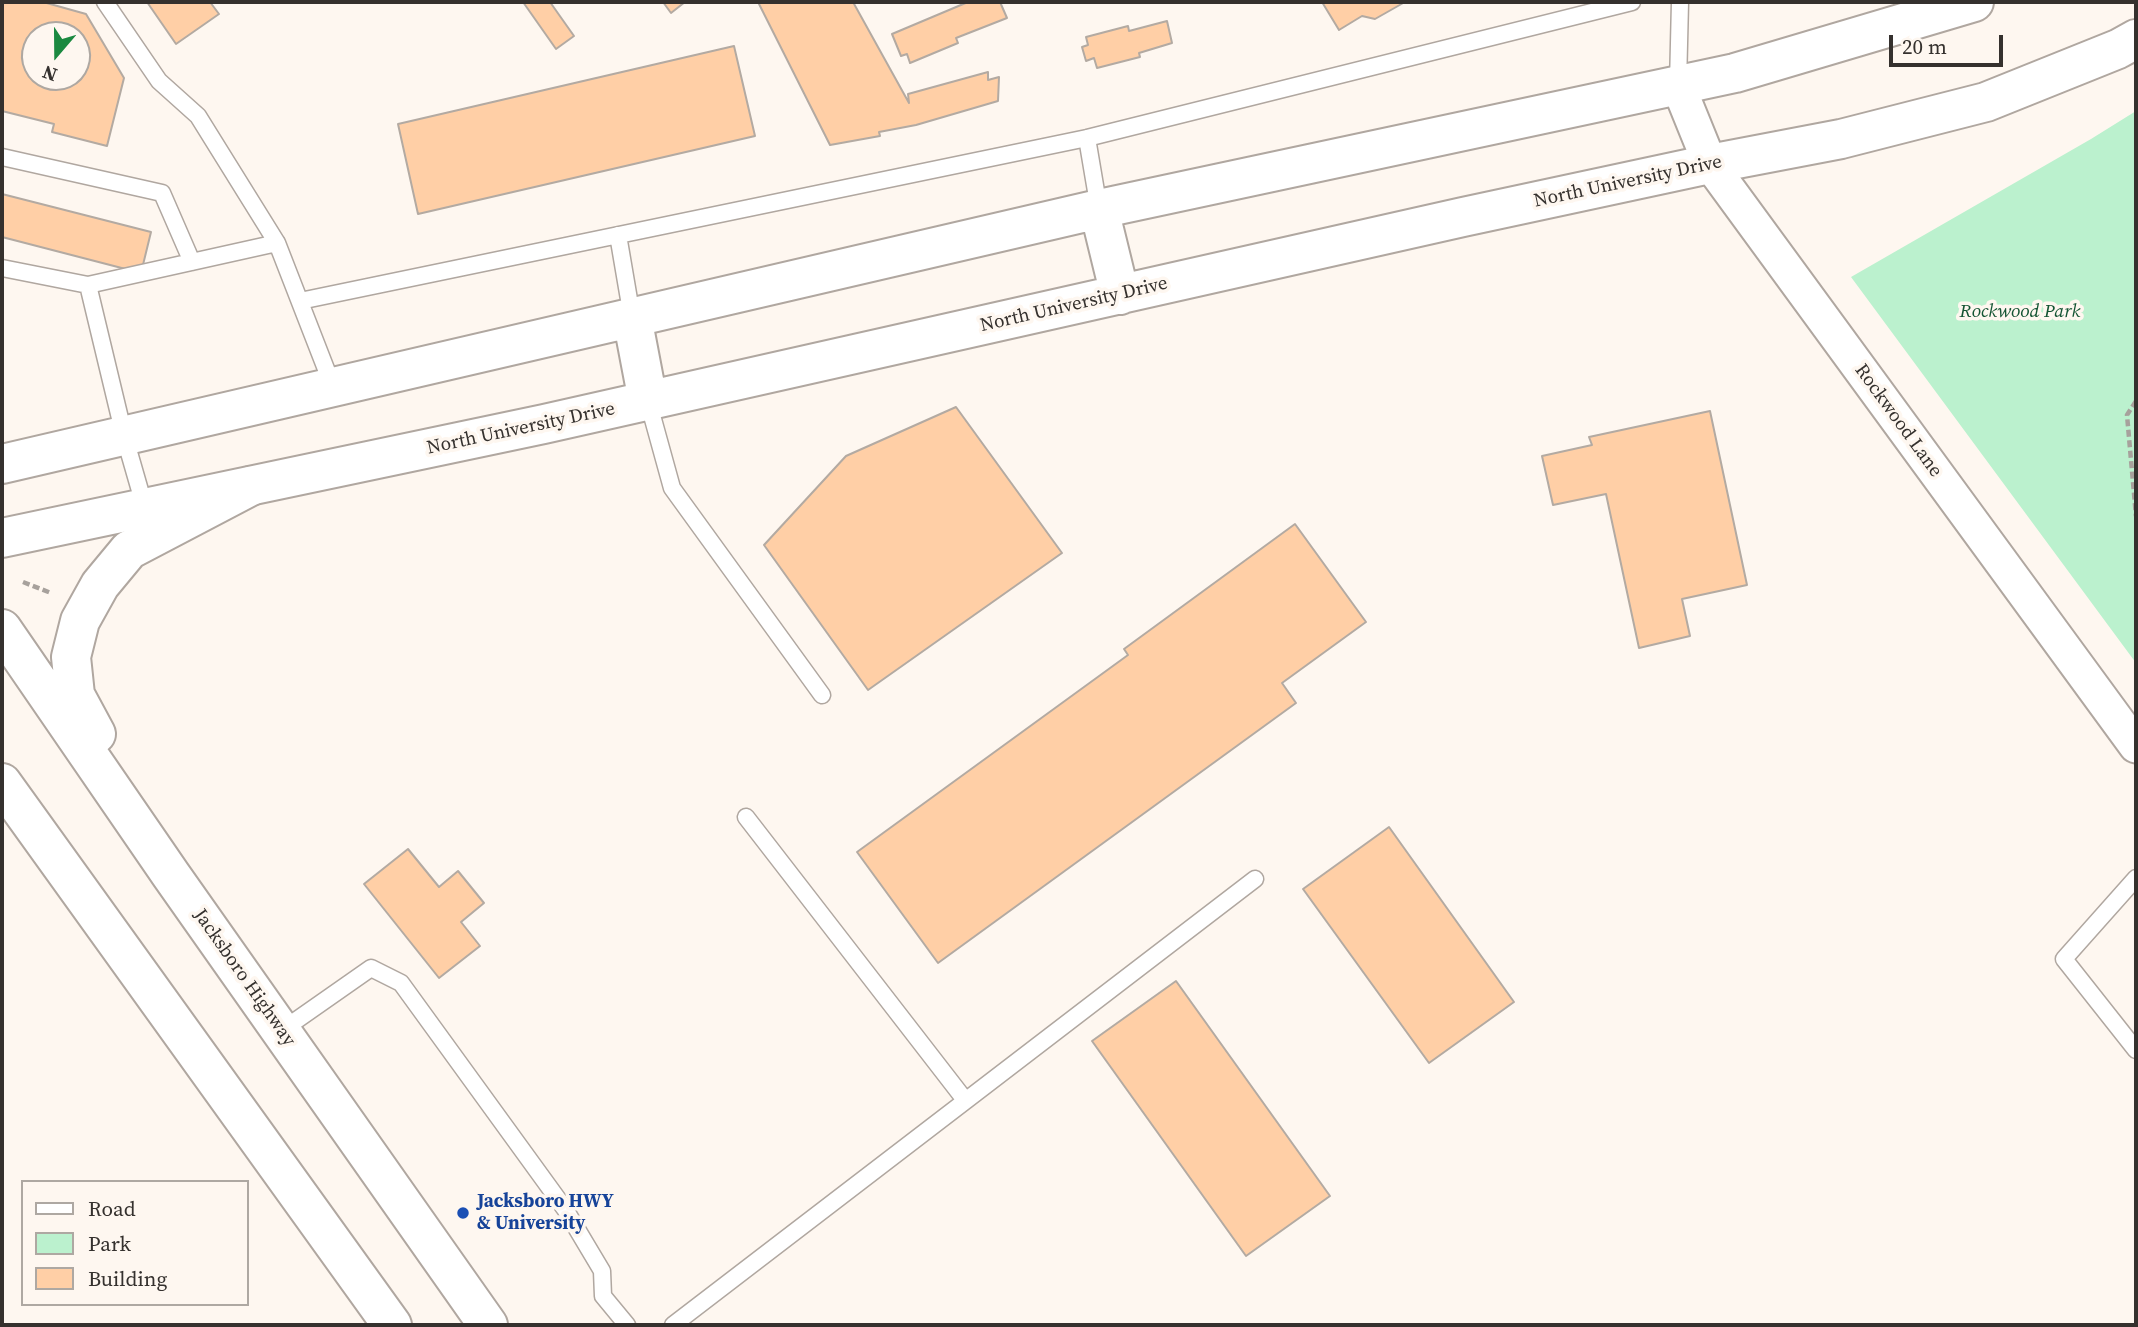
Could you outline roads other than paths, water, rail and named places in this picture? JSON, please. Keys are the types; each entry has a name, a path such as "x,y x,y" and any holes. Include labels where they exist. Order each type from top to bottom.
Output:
{"main road":[{"path":"2,464 1099,209 1735,73 1974,2"},
{"name":"North University Drive","path":"2,538 648,401 1710,164 1841,138 1986,102 2118,49 2136,39"},
{"path":"1099,209 1120,295"},
{"path":"632,317 648,401"},
{"path":"171,875 75,695 71,657 80,621 100,585 129,550 251,486"},
{"name":"Jacksboro Highway","path":"2,629 171,875 488,1325"},
{"path":"2,783 392,1325"}],"street":[{"name":"Rockwood Lane","path":"1678,85 1710,164 2136,746"}],"lane":[{"path":"105,2 159,81 198,116 277,243 333,387"},
{"path":"300,300 1087,138 1632,2"},
{"path":"1678,85 1680,2"},
{"path":"1087,138 1099,209"},
{"path":"2,158 162,193 192,262"},
{"path":"618,235 632,317"},
{"path":"2,268 88,285 277,243"},
{"path":"88,285 124,435 145,508"},
{"path":"648,401 672,488 822,695"},
{"path":"746,817 965,1100"},
{"path":"2136,878 2064,959 2136,1050"},
{"path":"673,1325 1255,879"},
{"path":"281,1031 371,968 401,983 565,1209 602,1270 603,1296 628,1325"}],"place":[{"name":"Jacksboro HWY & University","path":"463,1213"}],"park label":[{"name":"Rockwood Park","path":"2020,312"}]}
